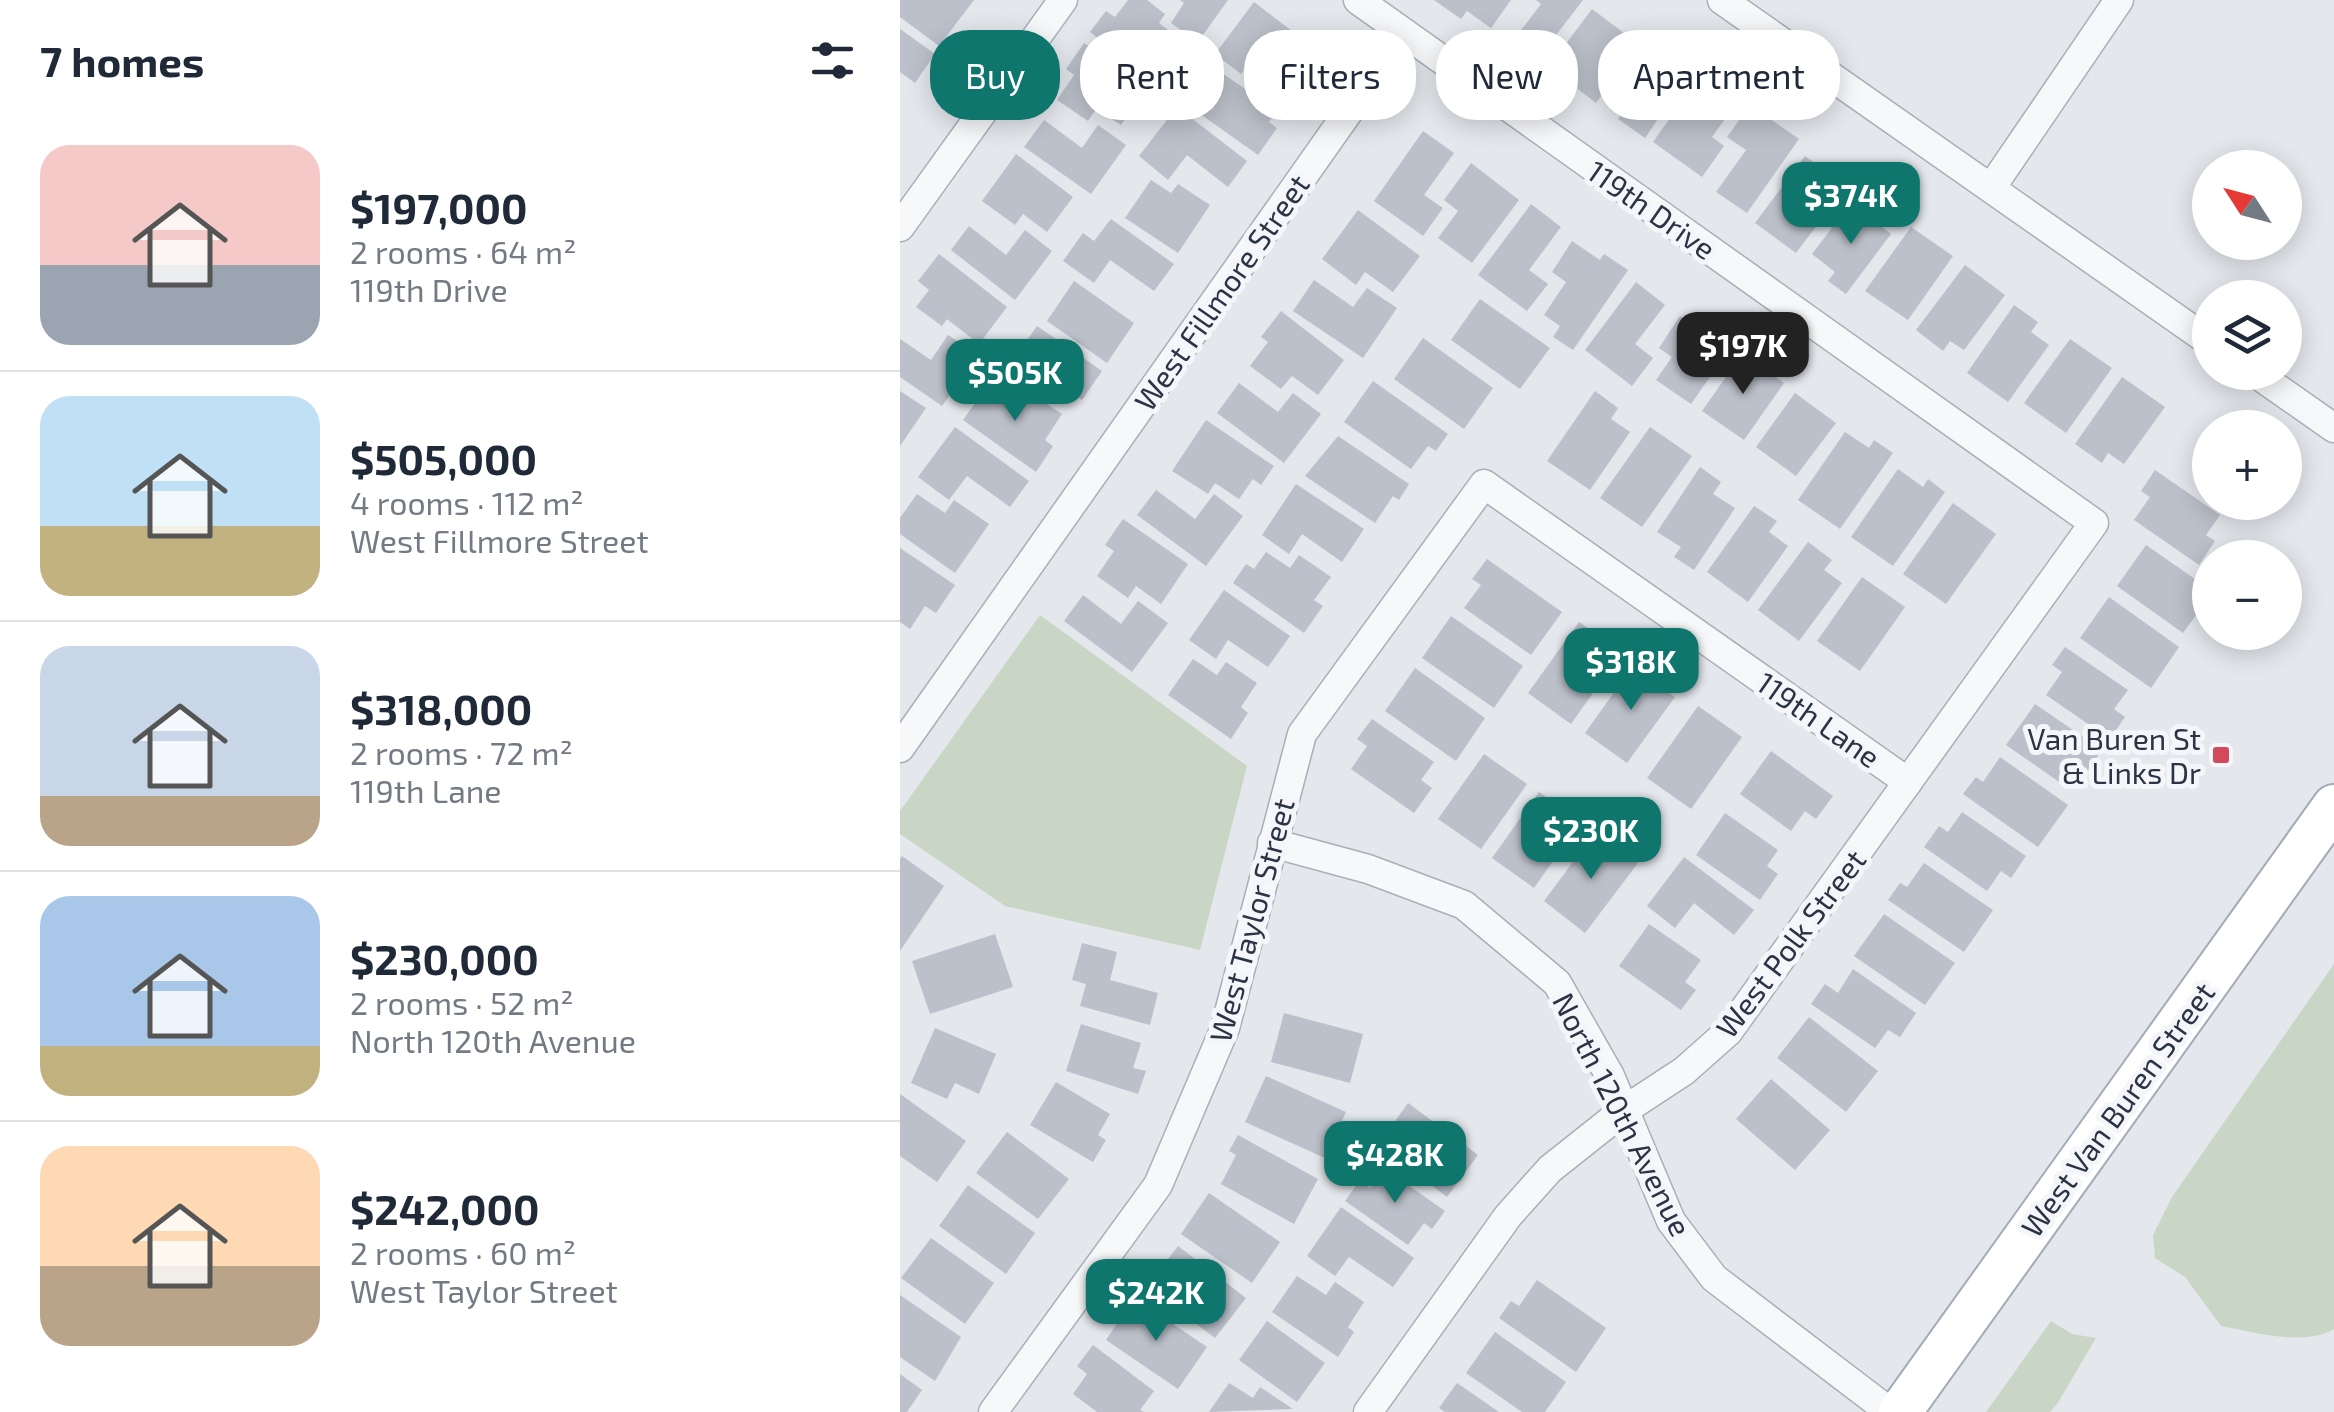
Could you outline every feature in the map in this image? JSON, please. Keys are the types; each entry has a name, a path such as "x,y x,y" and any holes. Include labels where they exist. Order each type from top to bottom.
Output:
{"main road":[{"name":"West Van Buren Street","path":"1900,1412 2334,806"}],"street":[{"path":"900,227 1062,0"},
{"name":"119th Drive","path":"1358,0 1400,30"},
{"path":"1722,0 2192,329"},
{"path":"1991,188 2119,0"},
{"name":"119th Drive","path":"1416,42 2094,523"},
{"name":"West Fillmore Street","path":"900,748 1343,120"},
{"path":"2280,390 2334,428"},
{"name":"119th Lane","path":"1484,484 1908,782"},
{"name":"West Taylor Street","path":"993,1412 1158,1185 1226,1028 1302,734 1484,484"},
{"name":"West Polk Street","path":"1368,1412 1508,1216 1550,1170 1623,1110 1684,1071 1728,1032 2094,523"},
{"name":"North 120th Avenue","path":"1272,843 1368,869 1464,905 1558,982 1610,1076 1671,1221 1714,1278 1890,1412"}],"green space":[{"path":"1040,615 1247,766 1200,950 1005,906 900,834 900,811"},
{"path":"2334,964 2334,1329 2294,1338 2221,1326 2185,1277 2155,1258 2153,1235 2172,1197"},
{"path":"2051,1321 2072,1334 2096,1338 2057,1404 2050,1412 1986,1412"}],"building":[{"path":"900,0 974,0 951,30 930,30 930,39 900,17"},
{"path":"1128,0 1147,0 1165,14 1159,23 1168,30 1092,30 1106,11 1115,17"},
{"path":"1180,0 1228,0 1207,30 1181,30 1171,23 1184,3"},
{"path":"1434,0 1511,0 1491,28 1467,11 1461,19"},
{"path":"1536,0 1583,0 1560,30 1521,30 1541,4"},
{"path":"1254,2 1291,30 1244,30 1241,74 1224,61 1224,42"},
{"path":"1592,9 1620,30 1598,30 1596,103 1578,89 1576,30"},
{"path":"900,29 930,50 930,61 915,83 900,72"},
{"path":"1080,49 1080,116 1060,102 1074,75 1066,69"},
{"path":"1224,74 1244,88 1244,120 1270,120 1277,128 1258,155 1209,120 1224,120"},
{"path":"1044,120 1082,148 1098,125 1126,145 1091,194 1024,147"},
{"path":"1167,120 1194,120 1247,161 1228,187 1187,155 1168,180 1139,156"},
{"path":"1619,120 1657,120 1645,138"},
{"path":"1669,120 1724,120 1712,137 1724,146 1702,177 1653,142"},
{"path":"1739,120 1772,120 1799,139 1747,213 1716,192 1746,150 1727,137"},
{"path":"1423,131 1454,153 1424,195 1443,208 1423,236 1374,201"},
{"path":"1016,154 1073,197 1047,232 1023,214 1015,225 982,201"},
{"path":"1805,156 1828,173 1821,183 1839,196 1796,253 1755,223"},
{"path":"1471,163 1519,200 1472,263 1438,238 1458,211 1444,200"},
{"path":"1151,180 1171,193 1178,184 1210,205 1178,253 1125,218"},
{"path":"1851,203 1891,234 1846,294 1828,281 1835,272 1812,254"},
{"path":"1531,204 1561,227 1529,270 1548,284 1527,311 1478,275"},
{"path":"1358,210 1420,256 1393,292 1365,272 1356,285 1322,259"},
{"path":"1111,219 1174,264 1154,291 1110,260 1094,283 1063,261 1083,233 1094,241"},
{"path":"969,226 1006,255 1025,230 1052,251 1015,300 951,250"},
{"path":"1911,227 1953,256 1908,320 1865,291"},
{"path":"1572,241 1600,260 1604,254 1628,270 1573,350 1553,337 1560,326 1544,315 1566,282 1552,272"},
{"path":"939,254 1007,307 979,344 947,319 942,326 916,307 929,290 918,281"},
{"path":"1965,265 2005,295 1964,350 1950,341 1943,351 1916,330"},
{"path":"1314,280 1353,307 1367,288 1397,308 1363,358 1293,311"},
{"path":"1074,281 1134,323 1107,363 1047,321"},
{"path":"1636,282 1665,305 1635,344 1653,358 1632,386 1585,350"},
{"path":"1480,299 1550,348 1520,389 1451,340"},
{"path":"2014,305 2038,322 2031,332 2049,345 2008,402 1967,373"},
{"path":"1281,311 1344,360 1318,395 1292,376 1281,389 1250,366 1268,342 1261,337"},
{"path":"1680,316 1702,332 1706,326 1733,344 1691,404 1656,380 1672,357 1659,348"},
{"path":"1037,326 1102,371 1082,400 1042,372 1026,395 995,373 1018,341 1023,346"},
{"path":"948,335 978,355 942,406 900,377 900,339 931,360"},
{"path":"1423,338 1493,388 1464,429 1394,379"},
{"path":"2070,339 2112,368 2066,433 2024,403"},
{"path":"1743,353 1784,383 1744,440 1702,411"},
{"path":"2122,377 2165,407 2124,464 2108,453 2102,463 2075,444"},
{"path":"991,381 1024,405 1032,394 1062,414 1045,440 1053,446 1036,472 963,420"},
{"path":"1373,381 1448,434 1436,451 1428,446 1411,469 1344,422"},
{"path":"1239,383 1278,412 1293,393 1321,414 1284,463 1217,413"},
{"path":"900,391 926,408 900,446"},
{"path":"1595,391 1618,408 1611,419 1630,432 1590,490 1547,461"},
{"path":"1795,393 1836,423 1796,476 1756,447"},
{"path":"1206,420 1274,466 1261,485 1253,479 1239,499 1215,483 1208,494 1172,471"},
{"path":"955,427 1029,481 1010,507 967,476 949,500 918,477"},
{"path":"1650,427 1692,456 1642,527 1600,498"},
{"path":"1845,432 1869,448 1874,440 1893,453 1840,529 1798,500"},
{"path":"1338,436 1409,484 1399,500 1393,496 1375,523 1305,476"},
{"path":"1700,467 1721,482 1713,494 1735,508 1694,570 1674,557 1681,547 1657,532"},
{"path":"1898,469 1923,487 1928,479 1945,492 1893,566 1851,537"},
{"path":"2155,470 2192,496 2192,520 2216,520 2206,535 2214,540 2192,540 2192,560 2134,520 2150,497 2141,491"},
{"path":"1296,484 1364,529 1342,562 1302,534 1289,554 1262,535"},
{"path":"1156,490 1195,519 1214,494 1243,516 1206,566 1137,515"},
{"path":"917,494 945,513 954,500 989,524 955,573 900,534 900,518"},
{"path":"1953,503 1996,534 1946,604 1903,574"},
{"path":"1754,506 1777,521 1769,532 1788,546 1748,602 1707,572"},
{"path":"1123,519 1188,564 1161,604 1136,586 1128,598 1097,576 1114,551 1105,545"},
{"path":"1808,542 1832,560 1824,570 1842,583 1799,641 1758,610"},
{"path":"2146,545 2192,577 2192,621 2183,633 2117,586"},
{"path":"900,548 955,585 936,613 925,606 910,629 900,622"},
{"path":"1266,552 1290,568 1299,555 1331,577 1314,600 1323,606 1304,633 1233,583 1246,564 1254,569"},
{"path":"1487,559 1562,612 1531,655 1464,608 1481,585 1472,579"},
{"path":"1862,577 1905,607 1860,671 1817,641"},
{"path":"1224,590 1290,636 1268,667 1228,640 1216,659 1189,640"},
{"path":"1083,595 1121,624 1138,601 1168,623 1132,672 1064,621"},
{"path":"2109,597 2179,647 2151,688 2080,638"},
{"path":"1451,616 1523,666 1494,708 1422,658"},
{"path":"1579,622 1622,652 1571,724 1528,693"},
{"path":"2065,647 2128,690 2114,709 2125,717 2110,739 2046,695 2062,672 2052,665"},
{"path":"1193,659 1217,675 1226,662 1257,683 1241,707 1248,713 1231,739 1168,695"},
{"path":"1638,659 1655,672 1650,679 1675,697 1627,763 1585,733"},
{"path":"1415,668 1485,718 1456,761 1385,711"},
{"path":"2035,704 2102,750 2085,774 2074,766 2062,784 2006,745"},
{"path":"1698,706 1742,737 1691,809 1647,778"},
{"path":"1372,719 1434,762 1421,780 1432,788 1414,813 1351,769 1367,746 1357,739"},
{"path":"1771,751 1833,796 1816,819 1805,811 1791,831 1740,794"},
{"path":"1484,754 1527,784 1481,849 1438,819"},
{"path":"2000,757 2068,805 2038,847 1963,794 1976,777 1983,782"},
{"path":"1539,792 1581,821 1534,888 1492,858"},
{"path":"1962,812 2026,856 2011,878 2001,871 1987,891 1924,847 1939,826 1948,832"},
{"path":"1725,813 1778,850 1767,866 1778,874 1760,900 1696,855"},
{"path":"1596,831 1638,863 1585,933 1544,901"},
{"path":"902,856 944,886 900,951 900,859"},
{"path":"1684,857 1754,910 1734,935 1694,903 1675,928 1647,906"},
{"path":"1924,863 1993,910 1964,952 1888,900 1900,883 1907,887"},
{"path":"1884,914 1955,963 1925,1005 1854,956"},
{"path":"1649,924 1701,960 1685,982 1696,990 1681,1010 1619,966"},
{"path":"995,934 1013,987 930,1014 912,961"},
{"path":"1082,943 1117,952 1110,980 1158,993 1150,1025 1080,1006 1086,984 1072,980"},
{"path":"1853,969 1916,1013 1900,1037 1888,1030 1875,1048 1811,1004 1825,984 1838,993"},
{"path":"1284,1013 1363,1034 1350,1083 1271,1062"},
{"path":"1809,1017 1878,1071 1846,1112 1777,1058"},
{"path":"1081,1024 1141,1043 1133,1068 1146,1071 1138,1094 1066,1071"},
{"path":"935,1028 996,1054 979,1094 955,1083 947,1099 911,1083"},
{"path":"1266,1076 1346,1112 1325,1158 1245,1122"},
{"path":"1771,1079 1830,1130 1795,1170 1736,1119"},
{"path":"1056,1082 1110,1114 1098,1135 1106,1140 1093,1162 1030,1125"},
{"path":"900,1094 966,1141 937,1182 900,1156"},
{"path":"1408,1103 1478,1155 1447,1197 1378,1145"},
{"path":"1007,1132 1069,1179 1038,1219 976,1173"},
{"path":"1238,1135 1318,1179 1294,1224 1221,1184 1236,1155 1229,1151"},
{"path":"1384,1168 1445,1211 1432,1229 1424,1223 1408,1245 1345,1201 1360,1180 1370,1188"},
{"path":"968,1185 1035,1233 1006,1274 939,1226"},
{"path":"1209,1193 1280,1242 1252,1283 1181,1234"},
{"path":"1341,1207 1414,1258 1393,1287 1349,1257 1335,1276 1307,1256"},
{"path":"931,1238 994,1283 965,1324 901,1278"},
{"path":"1178,1246 1246,1298 1215,1338 1147,1287"},
{"path":"1297,1276 1326,1295 1335,1282 1364,1302 1348,1327 1354,1332 1338,1357 1272,1312"},
{"path":"1537,1280 1606,1328 1576,1372 1499,1318 1511,1301 1519,1306"},
{"path":"900,1295 961,1337 935,1381 900,1357"},
{"path":"1134,1298 1207,1347 1178,1389 1106,1340"},
{"path":"1267,1321 1325,1363 1297,1402 1239,1360"},
{"path":"1495,1332 1566,1382 1545,1412 1522,1412 1466,1373"},
{"path":"1093,1345 1154,1391 1140,1410 1144,1412 1097,1412 1073,1394 1087,1374 1077,1366"},
{"path":"900,1374 922,1390 907,1412 900,1412"},
{"path":"1229,1383 1253,1398 1260,1387 1293,1409 1209,1412"},
{"path":"1457,1383 1499,1412 1445,1412 1439,1408"}],"place":[{"name":"Van Buren St & Links Dr","path":"2221,755"}]}
